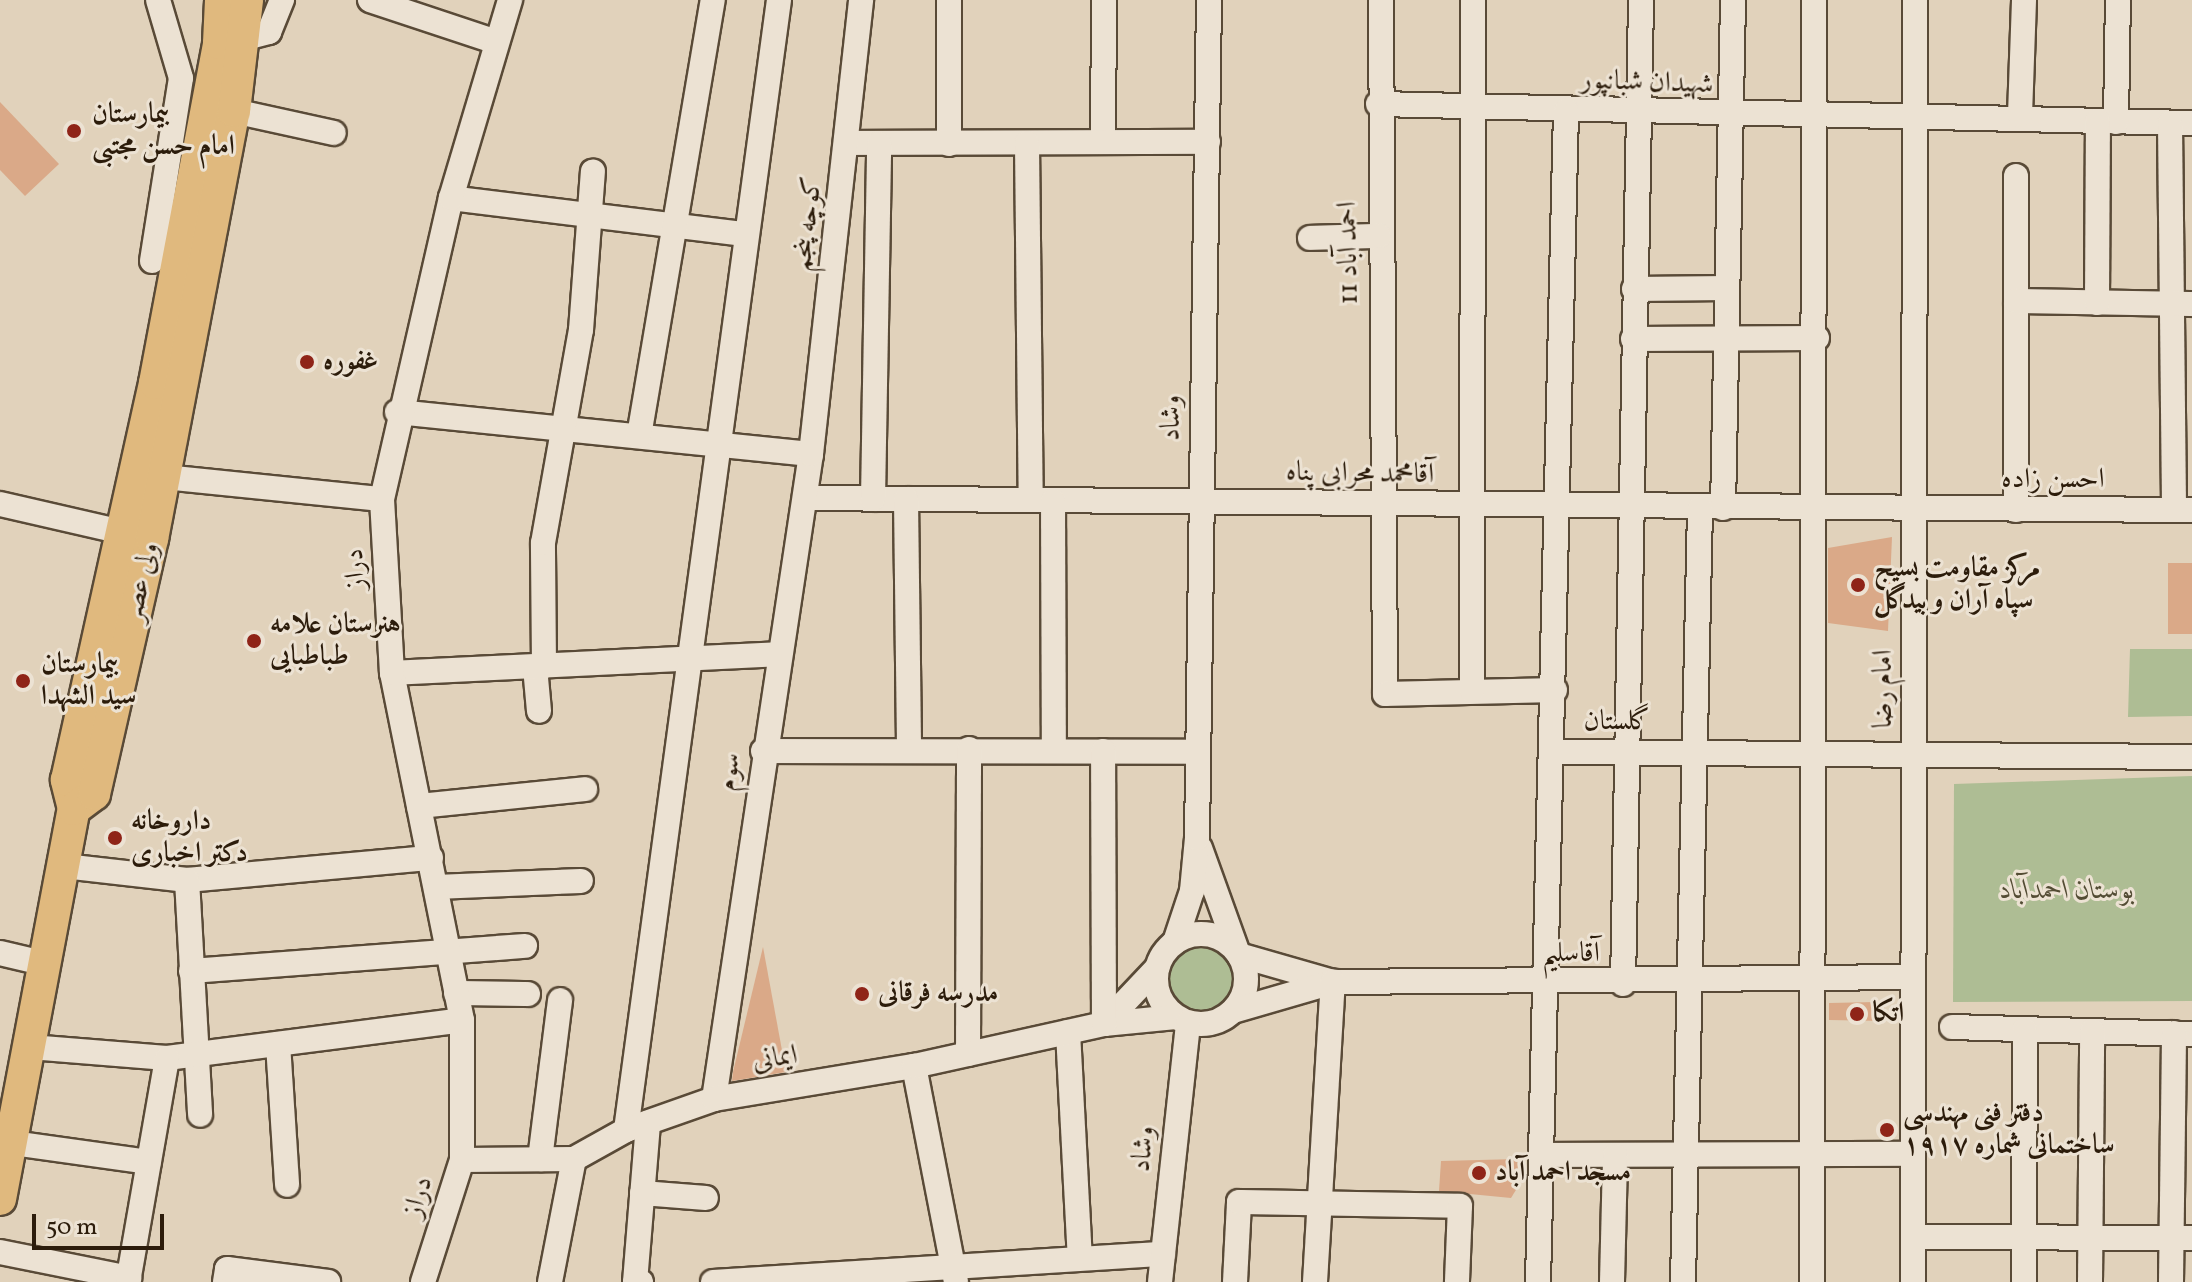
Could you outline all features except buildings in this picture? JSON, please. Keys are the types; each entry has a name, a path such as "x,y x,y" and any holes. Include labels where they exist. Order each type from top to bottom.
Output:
{"main road":[{"path":"74,809 67,780 122,532 219,43 221,0"},
{"name":"ولی عصر","path":"0,1199 74,809 94,794 164,477 234,111 246,38 247,0"}],"street":[{"path":"152,261 181,78 158,0"},
{"path":"246,38 269,32 282,0"},
{"path":"370,0 496,42"},
{"name":"دراز","path":"423,1282 462,1160 462,1020 392,673 382,499 397,412 451,198 510,0"},
{"path":"639,436 677,228 713,0"},
{"path":"641,1282 635,1282 642,1193 637,1126 715,447 779,0"},
{"name":"کوچه پنجم","path":"811,454 861,0"},
{"path":"949,0 949,144"},
{"path":"1103,142 1104,0"},
{"name":"وشاد","path":"1197,838 1194,752 1209,0"},
{"name":"احمد آباد 11","path":"1381,0 1378,104 1385,694 1472,691"},
{"path":"1473,0 1472,691 1555,690"},
{"path":"1623,984 1628,507 1641,0"},
{"path":"1683,1282 1694,752 1726,338 1733,0"},
{"path":"1812,1282 1819,509 1814,0"},
{"name":"امام رضا","path":"1913,1282 1915,0"},
{"path":"2020,115 2024,0"},
{"path":"2097,303 2107,122 2118,0"},
{"name":"شهیدان شبانپور","path":"1378,104 1915,121 2020,115 2107,122 2181,123"},
{"path":"1553,752 1566,110"},
{"path":"234,111 334,133"},
{"path":"2181,123 2183,510"},
{"path":"847,143 1208,142"},
{"path":"1027,143 1054,750"},
{"path":"873,499 879,144"},
{"path":"539,711 543,543 581,330 587,218 593,171"},
{"path":"2016,176 2016,510"},
{"path":"451,198 587,218 745,234"},
{"path":"1310,238 1379,236"},
{"path":"1634,289 1727,288"},
{"path":"2016,301 2182,304"},
{"path":"1633,339 1817,338"},
{"path":"397,412 639,436 715,447 811,454"},
{"name":"سوم","path":"714,1099 776,654 811,454"},
{"path":"164,477 382,499"},
{"name":"آقامحمد محرابی پناه","path":"805,498 1914,510"},
{"path":"906,499 909,748"},
{"path":"0,504 122,532"},
{"name":"احسن زاده","path":"1914,510 2183,510"},
{"path":"392,673 776,654"},
{"path":"763,751 909,748 1194,752"},
{"path":"968,1054 969,749"},
{"path":"1103,751 1104,1024"},
{"name":"گلستان","path":"1538,1282 1549,985 1553,752 1914,752 2192,757"},
{"path":"419,806 585,789"},
{"path":"1104,1024 1157,968 1175,942 1192,891 1197,838"},
{"path":"1157,968 1158,995 1182,1020 1215,1023 1233,1011 1247,979 1197,838"},
{"path":"64,866 187,880 431,858"},
{"path":"187,880 200,1115"},
{"path":"436,887 581,881"},
{"path":"1175,942 1214,936 1238,953 1333,982 1315,1282"},
{"path":"191,971 448,948 525,946"},
{"path":"0,953 47,964"},
{"name":"آقاسلیم","path":"1233,1011 1333,982 1549,985 1913,977"},
{"path":"456,993 528,994"},
{"path":"540,1159 560,1000"},
{"path":"30,1047 167,1058 462,1020"},
{"name":"وشاد","path":"1160,1282 1182,1020"},
{"name":"ایمانی","path":"462,1160 574,1159 637,1126 714,1099 914,1066 1104,1024 1182,1020"},
{"path":"1952,1027 2183,1033 2182,1238 2171,1282"},
{"path":"2024,1282 2025,1030"},
{"path":"2090,1282 2092,1031"},
{"path":"1068,1032 1080,1258"},
{"path":"278,1044 287,1185"},
{"path":"0,1252 128,1280 167,1058"},
{"path":"914,1066 955,1272"},
{"path":"13,1143 149,1162"},
{"path":"1543,1155 1812,1158 1912,1154"},
{"path":"1612,1282 1615,1156"},
{"path":"550,1282 574,1159"},
{"path":"642,1193 706,1198"},
{"path":"1235,1282 1239,1202 1460,1206 1457,1282"},
{"path":"1913,1237 2182,1238"},
{"path":"713,1282 1055,1270 1080,1258 1163,1254"},
{"path":"225,1282 227,1269 328,1282"}],"green space":[{"path":"2130,649 2192,649 2192,716 2128,717"},
{"name":"بوستان احمدآباد","path":"2192,776 2192,1001 1953,1002 1954,784"},
{"path":"1206,941 1239,955 1238,991 1223,1013 1193,1019 1168,1003 1161,973 1180,946"}],"place":[{"name":"بیمارستان امام حسن مجتبی","path":"74,131"},
{"name":"غفوره","path":"307,362"},
{"name":"مرکز مقاومت بسیج سپاه آران و بیدگل","path":"1858,585"},
{"name":"هنرستان علامه طباطبایی","path":"254,641"},
{"name":"بیمارستان سید الشهدا","path":"23,681"},
{"name":"داروخانه دکتر اخباری","path":"115,838"},
{"name":"مدرسه فرقانی","path":"862,994"},
{"name":"اتکا","path":"1857,1014"},
{"name":"دفتر فنی مهندسی ساختمانی شماره ۱۹۱۷","path":"1887,1130"},
{"name":"مسجد احمد آباد","path":"1479,1173"}]}
